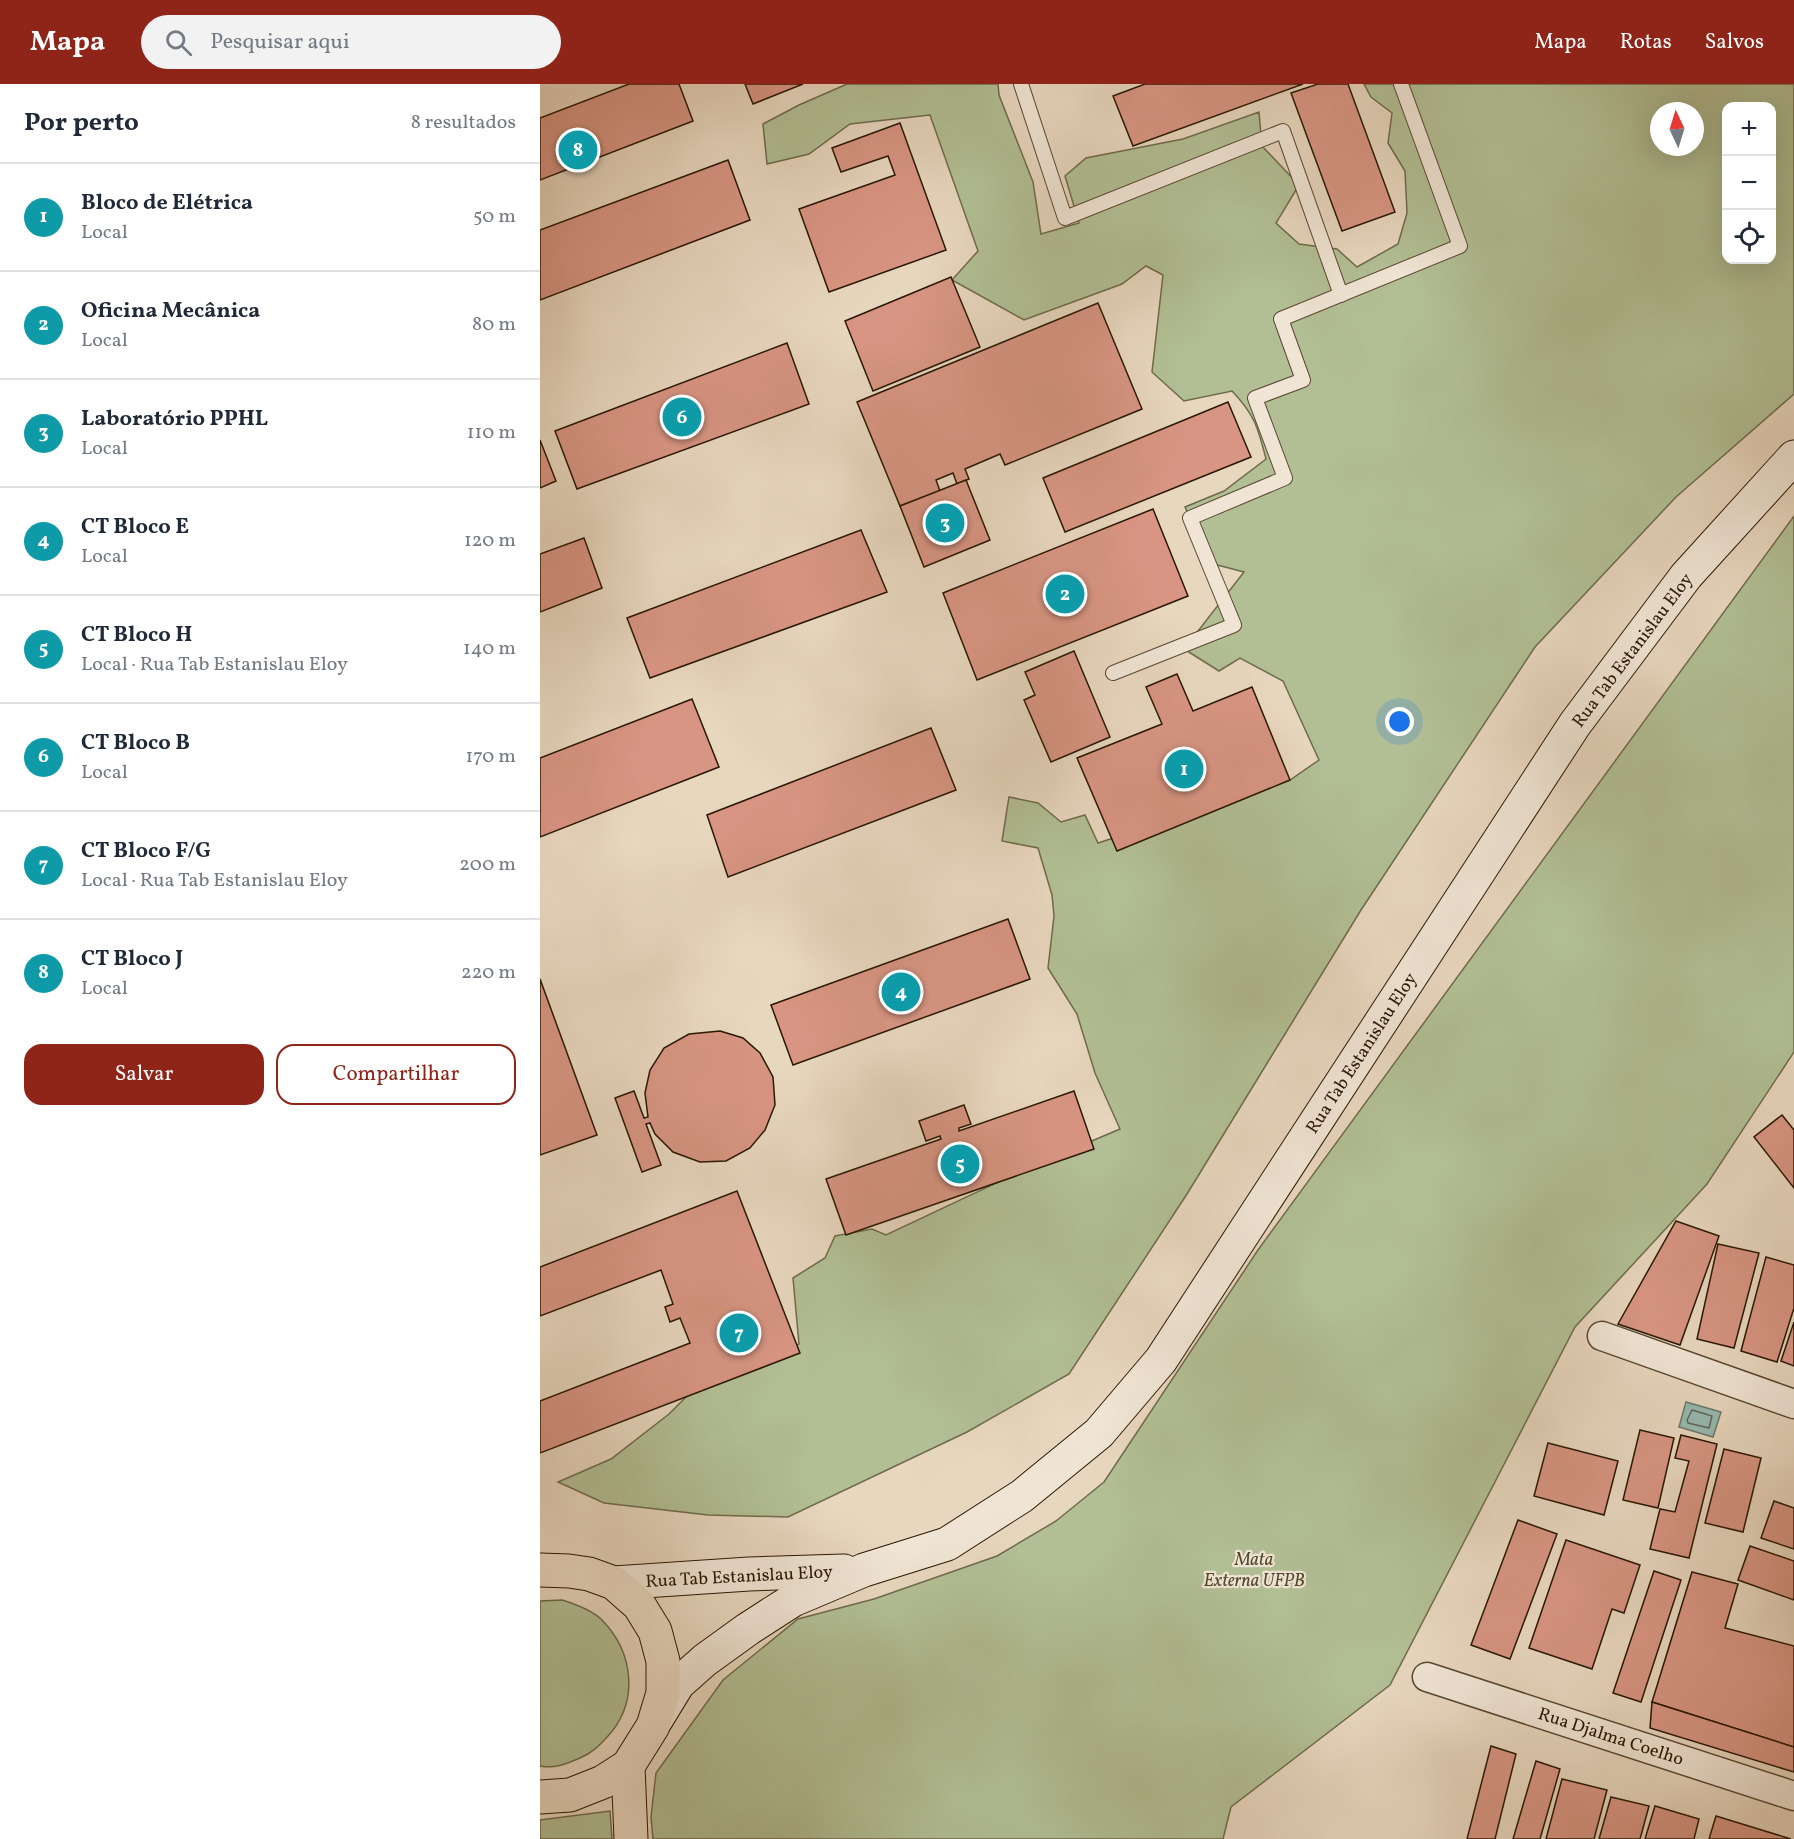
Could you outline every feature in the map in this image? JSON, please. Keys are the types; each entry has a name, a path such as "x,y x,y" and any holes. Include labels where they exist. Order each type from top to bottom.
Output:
{"main road":[{"path":"540,1545 602,1579 639,1605 655,1631 663,1661 663,1693 652,1726 628,1766 603,1782 570,1795 540,1797"},
{"path":"540,1570 569,1571 602,1579"},
{"path":"628,1766 632,1839"}],"street":[{"name":"Rua Tab Estanislau Eloy","path":"652,1726 678,1684 705,1660 794,1600 864,1570 947,1544 1022,1496 1099,1433 1161,1360 1575,724 1686,576 1794,457"},
{"path":"1602,1336 1794,1404"},
{"name":"Rua Tab Estanislau Eloy","path":"602,1579 864,1570"},
{"name":"Rua Djalma Coelho","path":"1427,1677 1794,1796"}],"lane":[{"path":"1021,84 1065,218 1283,131 1341,295"},
{"path":"1113,673 1234,625 1190,518 1285,478 1255,398 1303,380 1281,319 1460,246 1401,84"}],"green space":[{"path":"847,84 998,84 999,95 1033,182 1041,234 1079,223 1065,176 1086,158 1183,139 1259,112 1262,146 1299,185 1276,223 1299,244 1337,249 1357,267 1398,244 1407,213 1405,171 1388,143 1392,113 1371,97 1364,84 1794,84 1794,394 1676,497 1535,647 1361,910 1187,1194 1069,1374 967,1432 788,1517 708,1515 604,1503 558,1482 611,1459 669,1414 702,1381 799,1344 793,1278 825,1258 835,1236 872,1229 886,1235 1028,1168 1120,1129 1095,1073 1077,1014 1048,968 1054,916 1052,895 1038,848 1002,841 1009,797 1038,803 1061,822 1085,815 1098,843 1290,780 1319,760 1283,681 1240,658 1219,671 1184,649 1244,572 1210,563 1185,507 1224,491 1266,459 1255,422 1232,391 1184,401 1152,372 1163,275 1146,266 1122,284 1024,320 952,280 978,251 930,115 850,124 809,154 767,164 763,124"},
{"name":"Mata Externa UFPB","path":"1794,516 1794,1052 1707,1184 1575,1327 1390,1685 1231,1807 1223,1839 653,1839 651,1817 656,1773 723,1680 798,1619 874,1599 997,1556 1056,1521 1104,1482 1258,1250"},
{"path":"562,1600 593,1613 613,1633 626,1662 629,1678 628,1693 625,1708 618,1723 598,1746 588,1754 570,1762 545,1767 540,1766 540,1601"},
{"path":"610,1811 612,1839 540,1839 540,1820"}],"water":[{"path":"1686,1402 1721,1412 1713,1437 1679,1427"}],"building":[{"path":"629,84 679,84 693,121 540,180 540,118"},
{"path":"745,84 803,84 753,104"},
{"path":"1145,84 1303,84 1133,146 1113,96"},
{"path":"1318,84 1348,84 1395,212 1342,231 1291,93"},
{"path":"900,123 946,250 829,292 799,209 895,175 888,156 841,172 832,148"},
{"path":"728,160 750,220 540,300 540,230"},
{"path":"951,277 980,347 873,391 845,321"},
{"path":"1098,303 1142,409 1005,465 1000,454 965,469 969,479 957,484 953,473 936,480 940,491 900,506 857,402"},
{"path":"787,343 809,404 577,489 555,431"},
{"path":"1228,402 1251,457 1065,532 1043,478"},
{"path":"540,440 556,481 540,488"},
{"path":"966,480 990,540 924,567 900,506"},
{"path":"1153,509 1188,596 977,680 943,593"},
{"path":"861,530 887,592 650,678 627,618"},
{"path":"584,538 602,588 540,612 540,554"},
{"path":"1074,651 1110,737 1051,762 1024,700 1035,695 1025,672"},
{"path":"1177,674 1193,711 1252,687 1290,780 1117,851 1077,758 1162,724 1146,687"},
{"path":"692,699 719,767 540,837 540,758"},
{"path":"931,728 956,790 728,877 707,815"},
{"path":"1008,919 1030,979 793,1065 771,1005"},
{"path":"540,979 597,1135 540,1155"},
{"path":"720,1031 743,1038 760,1053 773,1077 775,1105 765,1130 750,1148 726,1161 700,1162 673,1152 655,1134 650,1123 646,1124 661,1165 642,1172 615,1098 634,1091 644,1118 648,1117 645,1093 650,1070 664,1048 689,1034"},
{"path":"1074,1091 1094,1149 846,1235 826,1179 941,1139 940,1136 926,1141 919,1121 964,1105 971,1124 959,1128 959,1131"},
{"path":"1782,1115 1794,1130 1794,1188 1754,1137"},
{"path":"737,1191 800,1353 540,1453 540,1401 690,1343 680,1318 670,1322 665,1307 673,1304 661,1270 540,1316 540,1267"},
{"path":"1676,1221 1719,1236 1680,1345 1618,1324"},
{"path":"1718,1244 1759,1253 1734,1348 1697,1339"},
{"path":"1766,1257 1794,1265 1794,1308 1777,1362 1741,1351"},
{"path":"1794,1322 1794,1366 1781,1361"},
{"path":"1640,1430 1674,1438 1658,1508 1623,1500"},
{"path":"1681,1435 1717,1444 1689,1558 1650,1549 1660,1509 1675,1512 1689,1461 1675,1458"},
{"path":"1548,1443 1618,1461 1604,1515 1534,1496"},
{"path":"1724,1449 1761,1458 1743,1532 1705,1523"},
{"path":"1774,1501 1794,1508 1794,1549 1761,1538"},
{"path":"1518,1520 1557,1534 1510,1659 1471,1645"},
{"path":"1566,1540 1640,1565 1624,1613 1612,1609 1592,1669 1529,1648"},
{"path":"1750,1546 1794,1561 1794,1600 1738,1580"},
{"path":"1654,1571 1681,1580 1641,1702 1613,1693"},
{"path":"1692,1572 1738,1584 1725,1628 1794,1646 1794,1747 1652,1702"},
{"path":"1652,1702 1794,1747 1794,1772 1650,1728"},
{"path":"1491,1746 1516,1754 1495,1839 1467,1839"},
{"path":"1536,1761 1560,1769 1540,1839 1513,1839"},
{"path":"1562,1779 1607,1790 1594,1839 1546,1839"},
{"path":"1611,1797 1649,1806 1640,1839 1599,1839"},
{"path":"1655,1806 1699,1819 1694,1839 1645,1839"},
{"path":"1716,1816 1791,1839 1709,1839"}],"place":[{"name":"CT Bloco J","path":"578,150"},
{"name":"CT Bloco B","path":"682,417"},
{"name":"Laboratório PPHL","path":"945,523"},
{"name":"Oficina Mecânica","path":"1065,594"},
{"name":"Bloco de Elétrica","path":"1184,769"},
{"name":"CT Bloco E","path":"901,992"},
{"name":"CT Bloco H","path":"960,1164"},
{"name":"CT Bloco F/G","path":"739,1333"}]}
